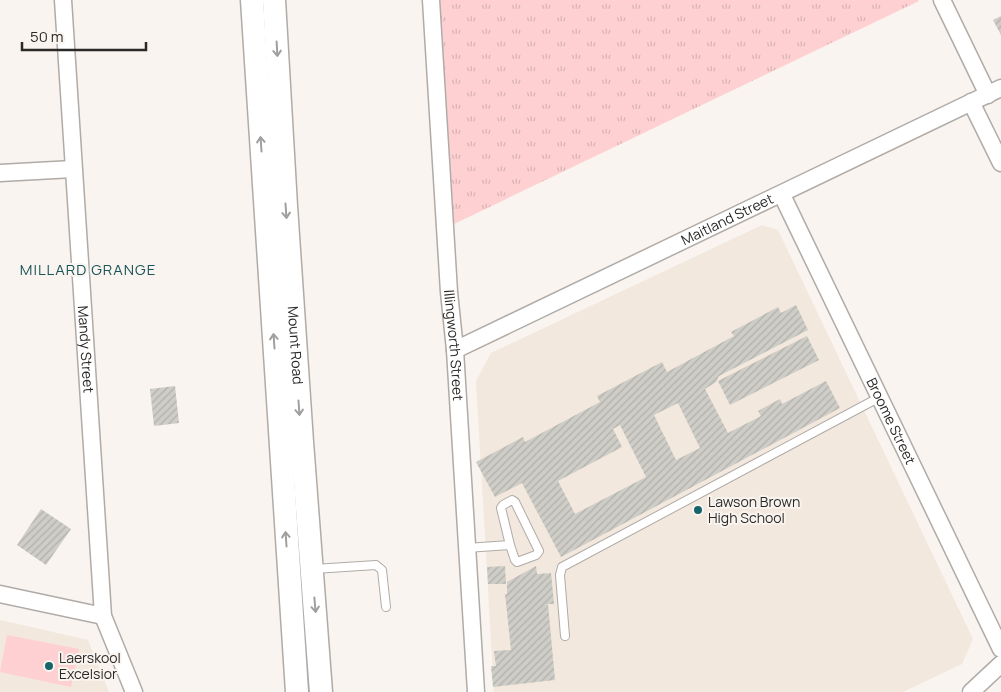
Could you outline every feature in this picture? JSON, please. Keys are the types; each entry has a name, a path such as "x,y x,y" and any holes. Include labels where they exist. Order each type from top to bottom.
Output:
{"main road":[{"name":"Mount Road","path":"252,0 270,113 293,477 296,692"},
{"name":"Mount Road","path":"270,113 274,0"},
{"name":"Mount Road","path":"293,477 312,569 321,692"}],"street":[{"name":"Mandy Street","path":"63,0 103,616 134,692"},
{"name":"Illingworth Street","path":"431,0 476,692"},
{"path":"942,0 994,91"},
{"name":"Maitland Street","path":"455,350 994,91"},
{"path":"971,102 1001,164"},
{"path":"0,173 73,169"},
{"name":"Broome Street","path":"782,194 1001,649"},
{"path":"0,594 103,616"},
{"path":"971,692 1001,664"}],"lane":[{"path":"565,636 560,575 562,568 880,397"},
{"path":"512,500 515,502 539,551 536,555 517,562 514,560 510,545 501,508 512,500"},
{"path":"466,548 510,545"},
{"path":"312,569 376,565 382,570 386,607"}],"shaded area":[{"name":"Lawson Brown High School","path":"762,225 778,230 973,639 962,664 903,692 494,692 476,381 491,353"},
{"name":"Laerskool Excelsior","path":"0,620 88,640 109,692 0,692"}],"green space":[{"path":"440,0 918,0 919,1 454,224"},
{"path":"7,635 79,649 71,687 0,672"}],"building":[{"path":"1001,16 1001,35 993,20"},
{"path":"796,305 808,330 719,376 716,382 705,389 728,433 761,416 758,411 780,399 782,404 826,381 840,408 561,557 522,483 495,497 476,462 523,437 525,442 600,402 597,396 662,362 667,372 734,336 731,332 778,307 781,313","holes":["678,403 700,448 676,460 654,415","620,425 646,477 575,514 558,481 622,447 613,429"]},
{"path":"807,336 819,360 730,405 718,381"},
{"path":"175,386 179,423 154,426 150,389"},
{"path":"41,509 71,529 46,565 17,545"},
{"path":"505,566 506,584 488,584 487,567"},
{"path":"536,566 537,574 551,573 554,604 548,604 555,680 493,687 491,666 496,666 494,651 511,650 505,594 507,594 507,582"}],"place":[{"name":"Lawson Brown High School","path":"698,510"},
{"name":"Laerskool Excelsior","path":"49,666"}],"district":[{"name":"MILLARD GRANGE","path":"88,270"}]}
